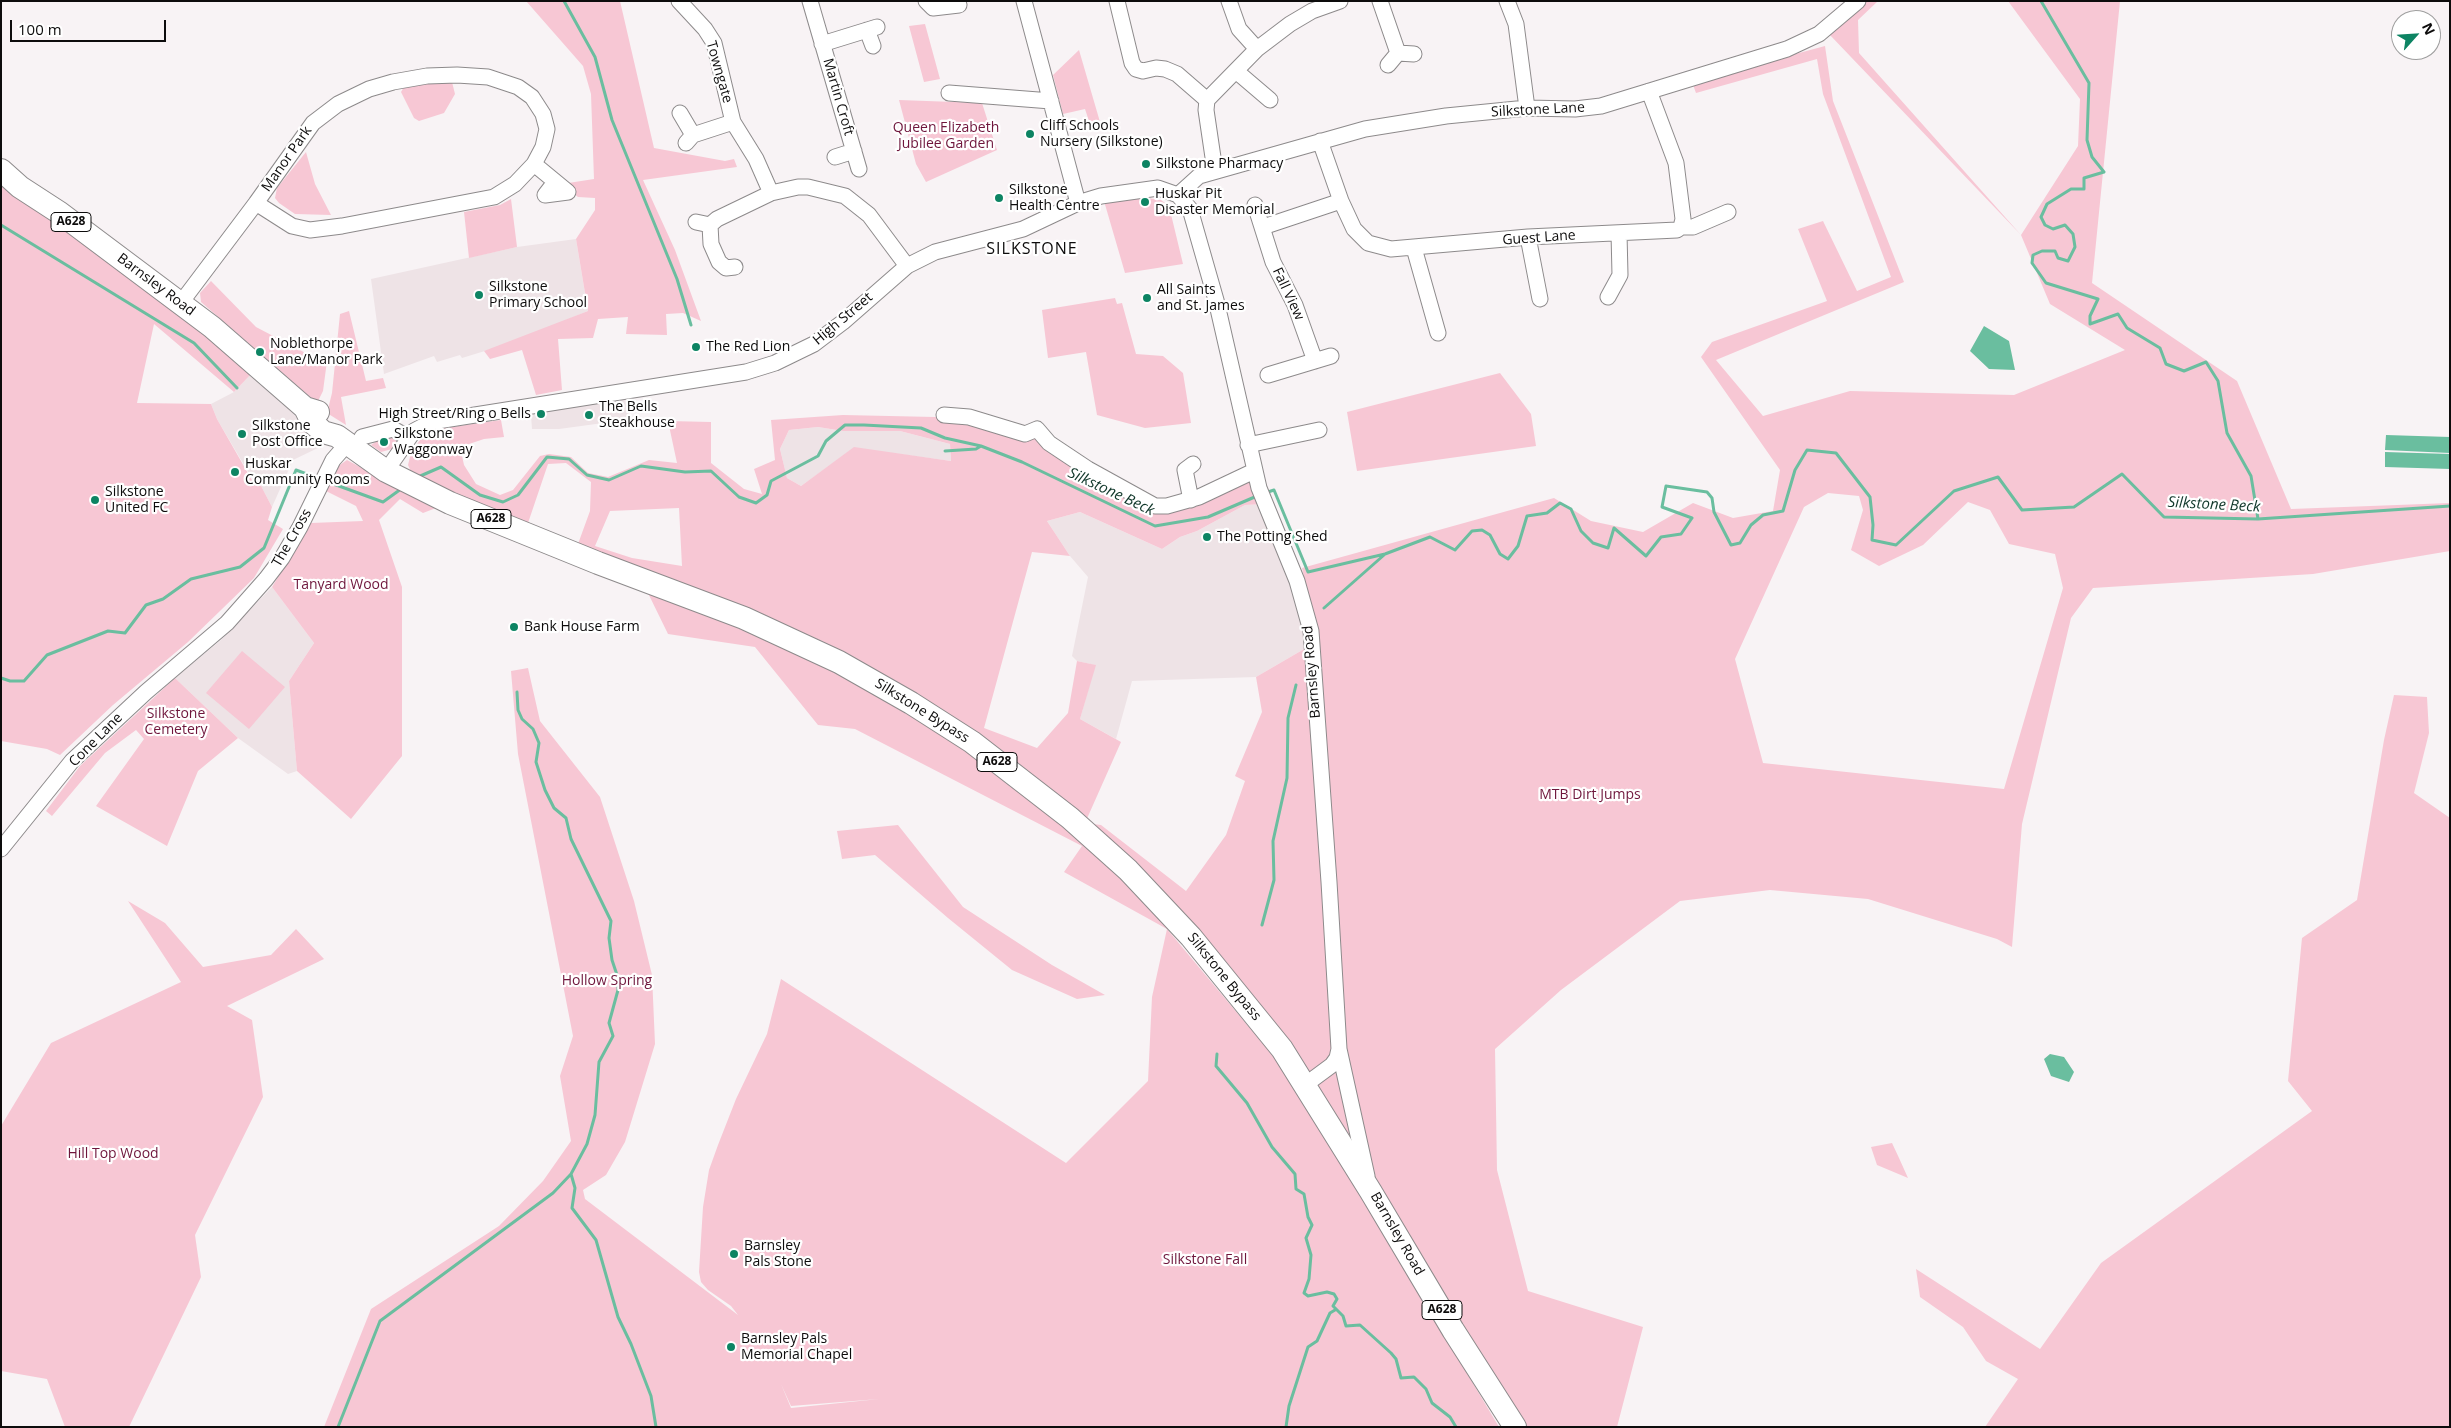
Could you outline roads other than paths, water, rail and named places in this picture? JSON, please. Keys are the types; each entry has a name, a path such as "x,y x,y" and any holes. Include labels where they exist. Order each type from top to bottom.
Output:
{"highway":[{"name":"Barnsley Road","path":"2,171 20,187 60,213 238,348 305,408 320,413 331,423 358,438"},
{"name":"Silkstone Bypass","path":"358,438 386,471 450,503 598,563 744,618 813,650 911,702 972,742 1070,818 1128,870 1191,937 1282,1049 1371,1192"},
{"name":"Barnsley Road","path":"1371,1192 1453,1330 1515,1427"}],"street":[{"name":"Towngate","path":"679,1 705,29 714,44 733,122 756,159 771,193"},
{"name":"Martin Croft","path":"810,1 859,169"},
{"path":"926,1 933,8 959,5"},
{"path":"1024,1 1078,204"},
{"path":"1117,1 1132,63 1136,69 1143,71 1156,68 1165,69 1177,74 1207,100"},
{"path":"1380,1 1393,59 1414,54"},
{"path":"1507,1 1516,24 1528,108"},
{"name":"Silkstone Lane","path":"1178,195 1198,176 1365,130 1419,120 1528,108 1575,109 1601,106 1787,49 1820,34 1858,1"},
{"path":"1215,171 1206,110 1207,100 1257,49 1312,10 1338,2"},
{"path":"1234,3 1239,28 1257,49"},
{"name":"Martin Croft","path":"822,44 872,28 873,46"},
{"path":"1236,71 1270,100"},
{"name":"Manor Park","path":"180,304 314,123 338,104 368,89 393,82 427,76 488,77 518,87 532,96 543,114 547,129 543,147 534,164 515,184 494,197 342,226 310,230 292,226 256,203"},
{"path":"958,90 1050,101"},
{"path":"1649,91 1676,163 1683,219 1681,227"},
{"name":"Towngate","path":"680,113 689,139 733,122"},
{"name":"Guest Lane","path":"1320,141 1341,201 1354,229 1368,243 1391,249 1528,237 1677,230 1681,227 1693,227 1721,211"},
{"name":"Martin Croft","path":"835,157 854,151"},
{"path":"534,164 555,182"},
{"path":"727,271 719,262 703,224 771,193 798,187 808,187 845,196 869,215 907,266"},
{"name":"High Street","path":"386,471 414,431 431,422 746,372 775,363 814,344 844,322 907,266 935,252 1022,229 1078,204 1132,190 1158,188 1178,195"},
{"name":"Barnsley Road","path":"1178,195 1190,209 1210,282 1259,488 1297,581 1310,631 1330,882 1339,1049 1371,1192"},
{"path":"1262,227 1341,201"},
{"name":"Fall View","path":"1255,205 1272,262 1295,305 1315,361"},
{"path":"1616,291 1620,275 1619,233"},
{"path":"1528,237 1542,291"},
{"path":"1414,248 1439,323"},
{"path":"1268,375 1331,356"},
{"path":"944,415 969,417 1025,434 1038,423 1049,443 1088,469 1156,506 1166,506 1191,500 1254,470"},
{"path":"358,438 393,429 409,438"},
{"path":"1248,445 1319,430"},
{"name":"The Cross","path":"266,579 282,558 328,469 358,438"},
{"path":"1185,468 1191,500"},
{"name":"Cone Lane","path":"1,849 72,761 146,692 227,623 266,579"},
{"path":"1305,1085 1332,1065 1337,1058 1339,1049"}],"waterway":[{"path":"564,1 595,57 612,120 677,279 691,325"},
{"path":"2041,1 2089,83 2087,140 2092,157 2104,172 2084,178 2084,189 2071,189 2047,204 2041,217 2045,225 2053,229 2065,225 2073,234 2075,247 2068,261 2058,258 2055,251 2042,251 2033,255 2032,263 2046,283 2098,299 2090,316 2090,324 2118,314 2127,328 2160,348 2166,364 2184,371 2206,362 2218,381 2227,433 2251,476 2258,519"},
{"path":"1,225 194,343 237,388"},
{"name":"Silkstone Beck","path":"418,477 441,467 480,495 503,502 518,495 547,457 569,459 587,475 609,480 641,466 685,472 711,471 739,497 756,503 767,495 771,481 818,456 826,441 845,425 864,425 921,428 945,438 981,446 1022,462 1155,526 1208,517 1257,496"},
{"path":"945,451 976,449 981,446"},
{"name":"Silkstone Beck","path":"1265,493 1274,490 1308,572 1385,554 1430,537 1455,550 1472,531 1482,530 1490,535 1500,554 1508,559 1518,546 1527,516 1547,513 1560,503 1571,509 1581,531 1593,543 1608,548 1614,528 1646,556 1661,537 1681,534 1692,518 1662,507 1666,486 1707,492 1712,498 1714,512 1731,545 1740,543 1751,525 1763,515 1783,511 1795,470 1807,450 1836,453 1870,497 1873,525 1872,540 1896,545 1954,491 1998,477 2022,510 2074,507 2122,474 2164,517 2258,519 2450,506"},
{"name":"Silkstone Beck","path":"1,678 10,681 24,681 47,655 108,631 125,633 146,605 163,599 191,579 240,567 264,548 296,470 320,479"},
{"name":"Silkstone Beck","path":"328,482 383,502 401,489"},
{"path":"1324,608 1384,555"},
{"path":"1262,925 1274,880 1273,841 1287,778 1288,718 1296,685"},
{"path":"517,692 518,710 522,719 533,729 539,743 536,762 545,790 554,808 566,818 571,839 611,921 609,938 612,960 618,978 618,990 609,1023 613,1036 599,1062 595,1115 587,1144 571,1174 575,1188 572,1208 596,1240 618,1317 631,1344 651,1396 656,1427"},
{"path":"1217,1054 1216,1066 1247,1103 1272,1147 1295,1174 1296,1189 1304,1194 1308,1217 1312,1225 1306,1238 1311,1255 1309,1279 1304,1293 1308,1296 1327,1292 1334,1294 1337,1299 1333,1306 1343,1316 1346,1326 1360,1325 1391,1353 1396,1359 1401,1378 1414,1377 1426,1389 1432,1403 1450,1417 1456,1427"},
{"path":"338,1427 380,1321 553,1193 571,1174"},
{"path":"1286,1427 1289,1406 1308,1347 1317,1341 1330,1313 1335,1310"}],"place":[{"name":"Cliff Schools Nursery (Silkstone)","path":"1030,134"},
{"name":"Silkstone Pharmacy","path":"1146,164"},
{"name":"Silkstone Health Centre","path":"999,198"},
{"name":"Huskar Pit Disaster Memorial","path":"1145,202"},
{"name":"Silkstone Primary School","path":"479,295"},
{"name":"All Saints and St. James","path":"1147,298"},
{"name":"The Red Lion","path":"696,347"},
{"name":"Noblethorpe Lane/Manor Park","path":"260,352"},
{"name":"High Street/Ring o Bells","path":"541,414"},
{"name":"The Bells Steakhouse","path":"589,415"},
{"name":"Silkstone Post Office","path":"242,434"},
{"name":"Silkstone Waggonway","path":"384,442"},
{"name":"Huskar Community Rooms","path":"235,472"},
{"name":"Silkstone United FC","path":"95,500"},
{"name":"The Potting Shed","path":"1207,537"},
{"name":"Bank House Farm","path":"514,627"},
{"name":"Barnsley Pals Stone","path":"734,1254"},
{"name":"Barnsley Pals Memorial Chapel","path":"731,1347"}],"district":[{"name":"SILKSTONE","path":"1032,249"}],"park label":[{"name":"Queen Elizabeth Jubilee Garden","path":"946,136"},
{"name":"Tanyard Wood","path":"341,585"},
{"name":"Silkstone Cemetery","path":"176,722"},
{"name":"MTB Dirt Jumps","path":"1590,795"},
{"name":"Hollow Spring","path":"607,981"},
{"name":"Hill Top Wood","path":"113,1154"},
{"name":"Silkstone Fall","path":"1205,1260"}]}
